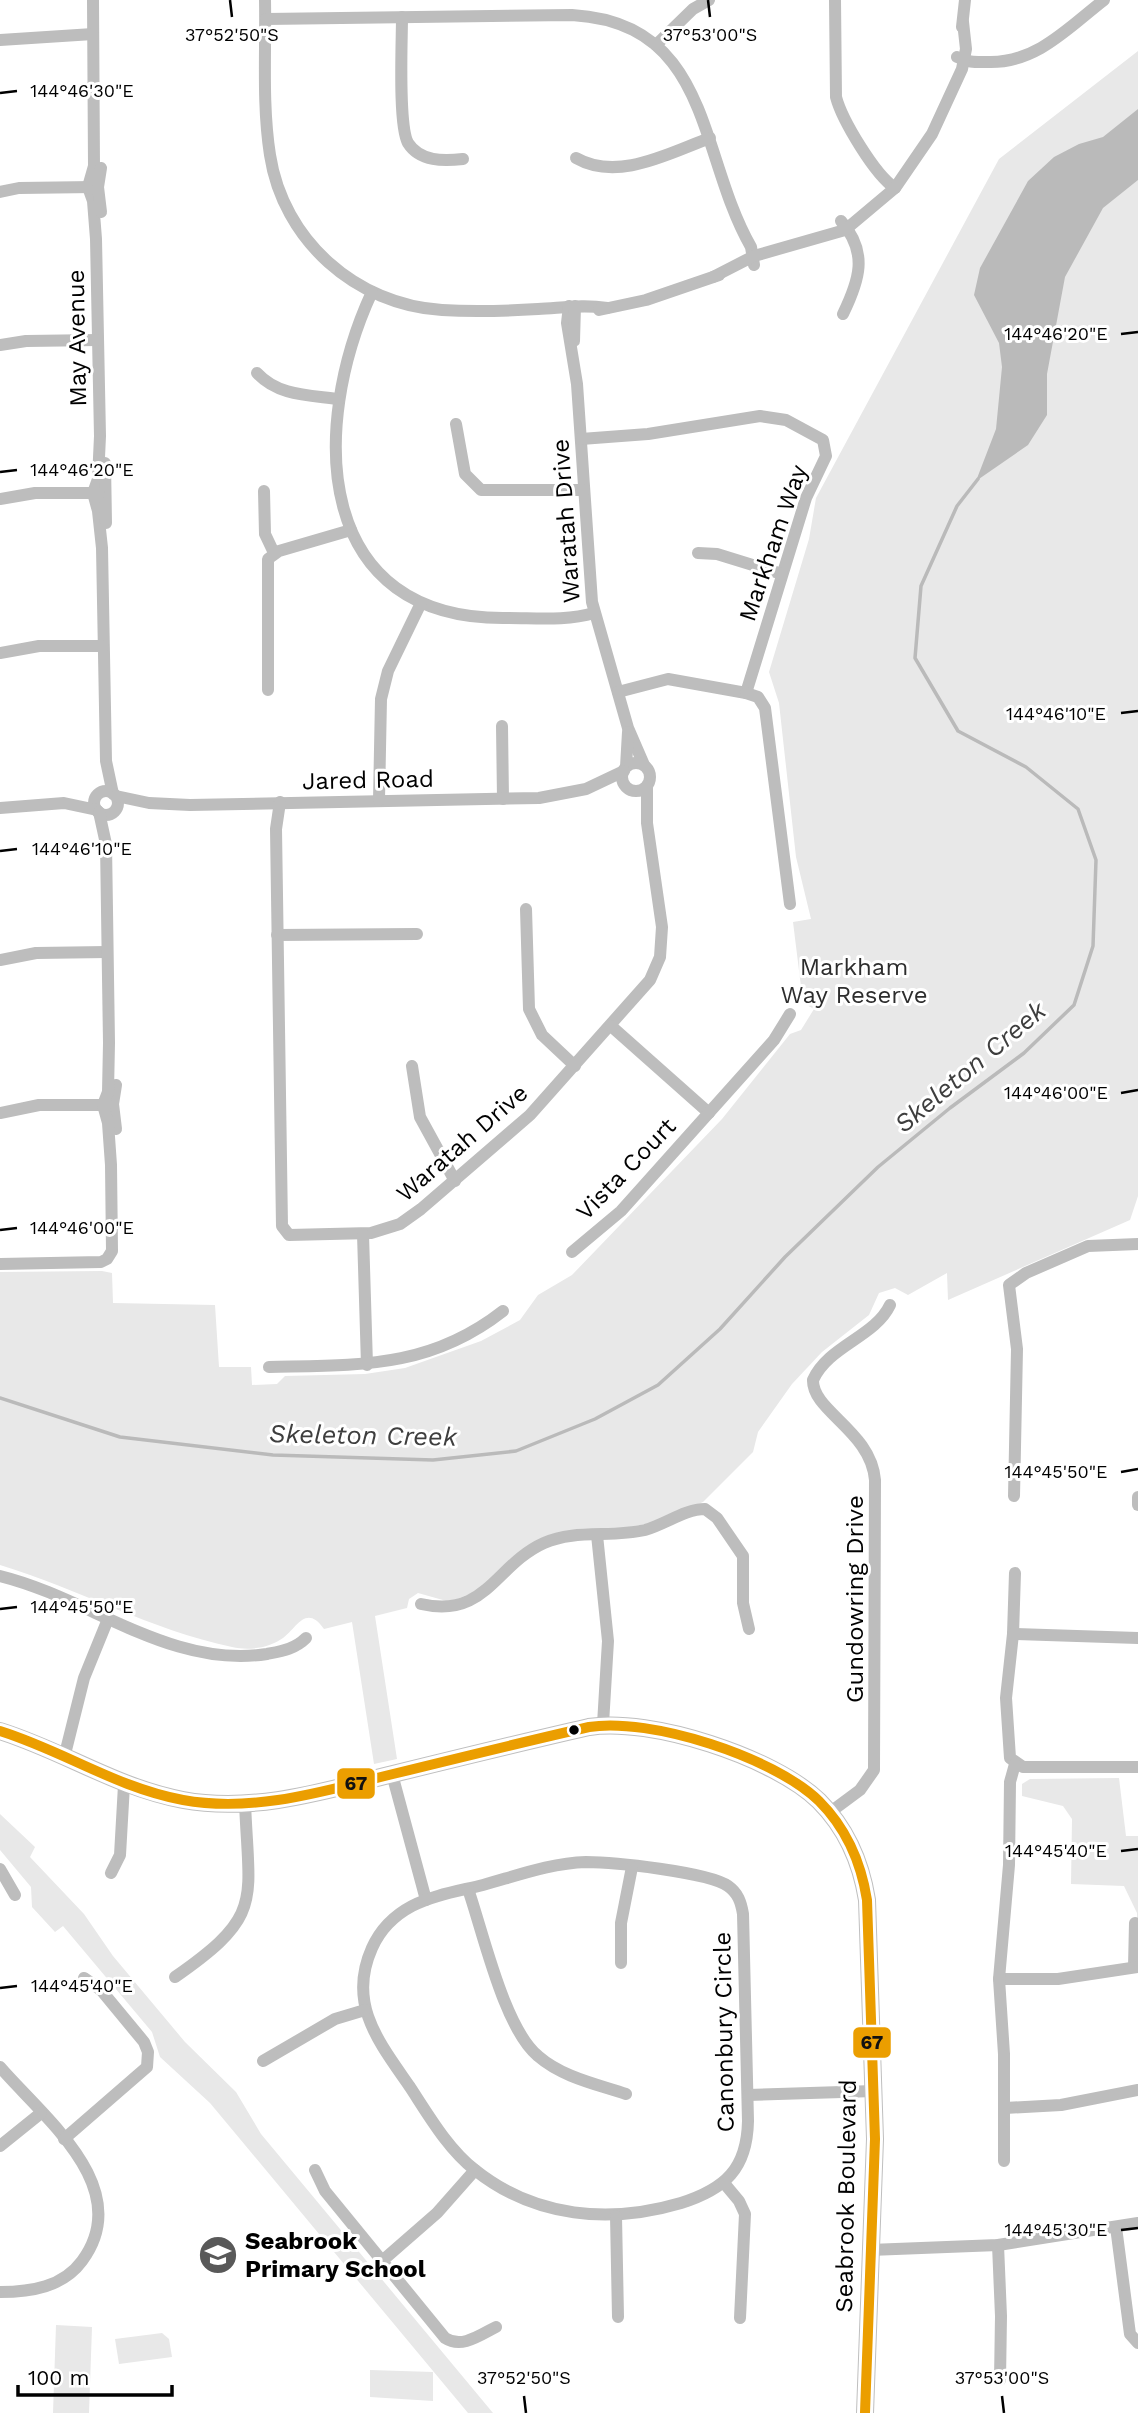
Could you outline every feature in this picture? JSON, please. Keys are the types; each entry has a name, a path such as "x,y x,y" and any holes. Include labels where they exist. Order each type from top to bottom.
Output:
{"street":[{"name":"May Avenue","path":"93,0 93,201 100,436 107,475 98,493 107,508 102,548 107,794"},
{"path":"265,0 268,142 279,190 296,224 318,254 347,278 372,292 430,309 572,309 607,307 646,300 844,227 869,207 910,166 932,134 962,58 965,0"},
{"path":"656,45 693,9 709,0"},
{"path":"835,0 836,97 840,111 844,123 891,184"},
{"path":"962,58 986,62 1013,61 1035,53 1104,0"},
{"path":"265,19 586,15 626,27 656,45 676,65 690,87 753,260"},
{"path":"402,17 406,137 422,155 443,160 463,159"},
{"path":"0,40 93,34"},
{"path":"576,158 596,168 614,169 710,138"},
{"path":"0,192 31,188 93,187"},
{"path":"843,314 860,275 855,249 844,227"},
{"path":"372,292 347,354 338,399 336,467 340,494 351,530 377,569 421,603 459,615 485,618 575,617 594,613"},
{"name":"Waratah Drive","path":"572,309 594,613 628,728 644,765"},
{"path":"0,345 26,341 98,340"},
{"path":"257,373 266,384 282,391 338,399"},
{"name":"Markham Way","path":"581,439 648,435 760,416 786,420 817,435 825,444 826,456 810,488 746,693"},
{"path":"456,424 466,474 481,491 584,490"},
{"path":"264,491 265,534 274,553"},
{"path":"0,499 24,494 98,493"},
{"path":"268,690 268,559 274,553 351,530"},
{"path":"698,553 717,554 782,573"},
{"path":"379,800 381,699 388,671 421,603"},
{"path":"0,653 40,646 103,646"},
{"path":"618,692 668,679 758,697 765,708 790,904"},
{"path":"502,726 503,799"},
{"name":"Waratah Drive","path":"625,769 628,728"},
{"path":"632,763 644,765 651,775 648,786 630,790 622,778 625,769 632,763"},
{"name":"Jared Road","path":"586,789 625,769"},
{"name":"Waratah Drive","path":"275,803 282,1226 289,1235 363,1234 400,1224 456,1181 530,1115 650,980 660,957 662,927 647,823 648,786"},
{"name":"Jared Road","path":"106,811 149,803 503,799 548,797 586,789 630,790"},
{"name":"Waratah Drive","path":"630,790 647,823"},
{"path":"0,808 64,803 107,794"},
{"path":"106,811 94,800 107,794"},
{"path":"0,1264 101,1262 109,1257 112,1247 108,1123 107,794"},
{"name":"Jared Road","path":"107,794 149,803"},
{"path":"64,803 106,811"},
{"path":"526,909 529,1009 542,1035 575,1066"},
{"path":"277,935 417,934"},
{"path":"0,960 36,953 107,952"},
{"name":"Vista Court","path":"572,1252 621,1211 774,1040 790,1014"},
{"name":"Vista Court","path":"611,1026 709,1113"},
{"path":"412,1066 420,1117 456,1181"},
{"path":"0,1113 39,1105 108,1105"},
{"path":"363,1234 367,1365"},
{"path":"1014,1496 1017,1349 1009,1285 1026,1273 1088,1246 1138,1244"},
{"name":"Gundowring Drive","path":"830,1813 860,1790 874,1770 876,1480 869,1452 818,1398 813,1387 817,1373 840,1349 883,1316 890,1305"},
{"path":"269,1367 367,1365 430,1352 474,1333 503,1311"},
{"path":"1138,1497 1138,1505"},
{"path":"421,1604 443,1608 463,1604 487,1591 519,1560 540,1545 571,1536 645,1530 705,1509 717,1518 743,1556 743,1603 749,1629"},
{"path":"597,1535 608,1641 603,1724"},
{"path":"1004,2161 1005,2108 999,1979 1009,1864 1010,1782 1015,1765 1009,1752 1006,1708 1015,1573"},
{"path":"0,1576 167,1642 219,1656 236,1658 284,1651 306,1638"},
{"path":"64,1758 84,1678 108,1619"},
{"path":"1013,1634 1138,1639"},
{"name":"Seabrook Boulevard","path":"0,1731 30,1740 124,1785 186,1800 245,1803 295,1798 603,1724 627,1724 705,1742 764,1766 801,1786 830,1813 849,1841 864,1881 869,1921 875,2148 865,2413"},
{"path":"1015,1765 1138,1767"},
{"path":"392,1774 426,1900"},
{"path":"111,1873 120,1855 124,1785"},
{"path":"175,1978 226,1940 244,1908 250,1877 245,1803"},
{"name":"Canonbury Circle","path":"579,1862 708,1878 727,1885 738,1896 743,1914 748,2095 744,2151 724,2183 699,2197 667,2207 616,2216 552,2209 501,2187 475,2170 431,2119 380,2044 365,2010 363,1979 374,1943 397,1916 426,1900 468,1889 579,1862"},
{"path":"621,1963 621,1923 632,1867"},
{"path":"0,1869 15,1895"},
{"path":"468,1889 508,2009 521,2037 552,2067 626,2094"},
{"path":"999,1979 1058,1979 1136,1967 1135,1923"},
{"path":"64,2139 147,2067 148,2052 144,2042 101,1990 84,1978"},
{"path":"263,2061 335,2020 365,2010"},
{"path":"0,2067 82,2161 96,2189 100,2228 80,2265 59,2281 40,2289 0,2292"},
{"path":"1005,2108 1060,2105 1138,2090"},
{"path":"748,2095 874,2091"},
{"path":"0,2146 40,2113"},
{"path":"315,2170 325,2191 449,2340 466,2342 496,2327"},
{"path":"382,2261 437,2213 475,2170"},
{"path":"724,2183 740,2201 745,2214 740,2318"},
{"path":"616,2216 618,2317"},
{"path":"870,2246 904,2248 998,2245 1138,2223"},
{"path":"1116,2227 1130,2334 1137,2343"},
{"path":"998,2245 1000,2380"},
{"name":"Seabrook Boulevard","path":"867,2377 874,2413"}],"green space":[{"name":"Markham Way Reserve","path":"1138,51 1138,1196 1130,1220 948,1300 947,1273 908,1295 895,1288 879,1293 869,1315 822,1352 792,1384 758,1432 753,1452 703,1502 655,1522 616,1530 572,1531 479,1590 450,1602 418,1593 409,1599 407,1608 375,1616 397,1759 374,1764 352,1622 324,1629 312,1618 307,1618 272,1644 252,1649 238,1648 202,1640 144,1620 0,1565 0,1272 102,1271 112,1273 113,1303 215,1305 219,1367 251,1367 252,1385 277,1384 285,1376 365,1374 405,1368 481,1341 520,1320 538,1295 572,1275 722,1119 790,1034 801,1030 814,1009 803,1003 793,922 811,919 796,857 779,703 769,672 809,539 816,498 999,159"},
{"path":"1119,1778 1126,1836 1138,1836 1138,1959 1137,1913 1124,1886 1071,1884 1072,1819 1063,1806 1022,1796 1022,1784 1030,1779"},
{"path":"0,1814 35,1847 30,1857 84,1914 113,1956 185,2042 236,2092 261,2134 493,2413 468,2413 210,2103 160,2057 152,2032 63,1926 55,1932 32,1907 31,1887 0,1850"},
{"path":"56,2325 92,2327 89,2413 53,2413"},
{"path":"162,2333 169,2339 172,2357 119,2364 115,2339"},
{"path":"370,2370 433,2372 433,2401 370,2397"}],"shaded area":[{"path":"1138,109 1138,180 1103,208 1065,277 1047,374 1047,415 1028,445 976,481 996,429 1002,367 999,343 974,295 980,268 1028,181 1054,157 1079,144 1103,137"}],"waterway":[{"name":"Skeleton Creek","path":"0,1398 120,1437 273,1455 433,1460 516,1451 595,1419 658,1385 720,1329 785,1257 878,1167 950,1108 1024,1053 1074,1005 1093,946 1096,860 1078,809 1026,767 958,731 915,658 921,586 957,506 978,479"}],"transit line":[{"name":"67","path":"0,1731 135,1787 183,1800 210,1803 236,1804 289,1798 589,1727 615,1726 677,1734 710,1744 773,1769 799,1785 819,1801 845,1835 857,1859 867,1900 875,2139 865,2413"}],"place":[{"name":"Seabrook Primary School","path":"218,2255"}]}
